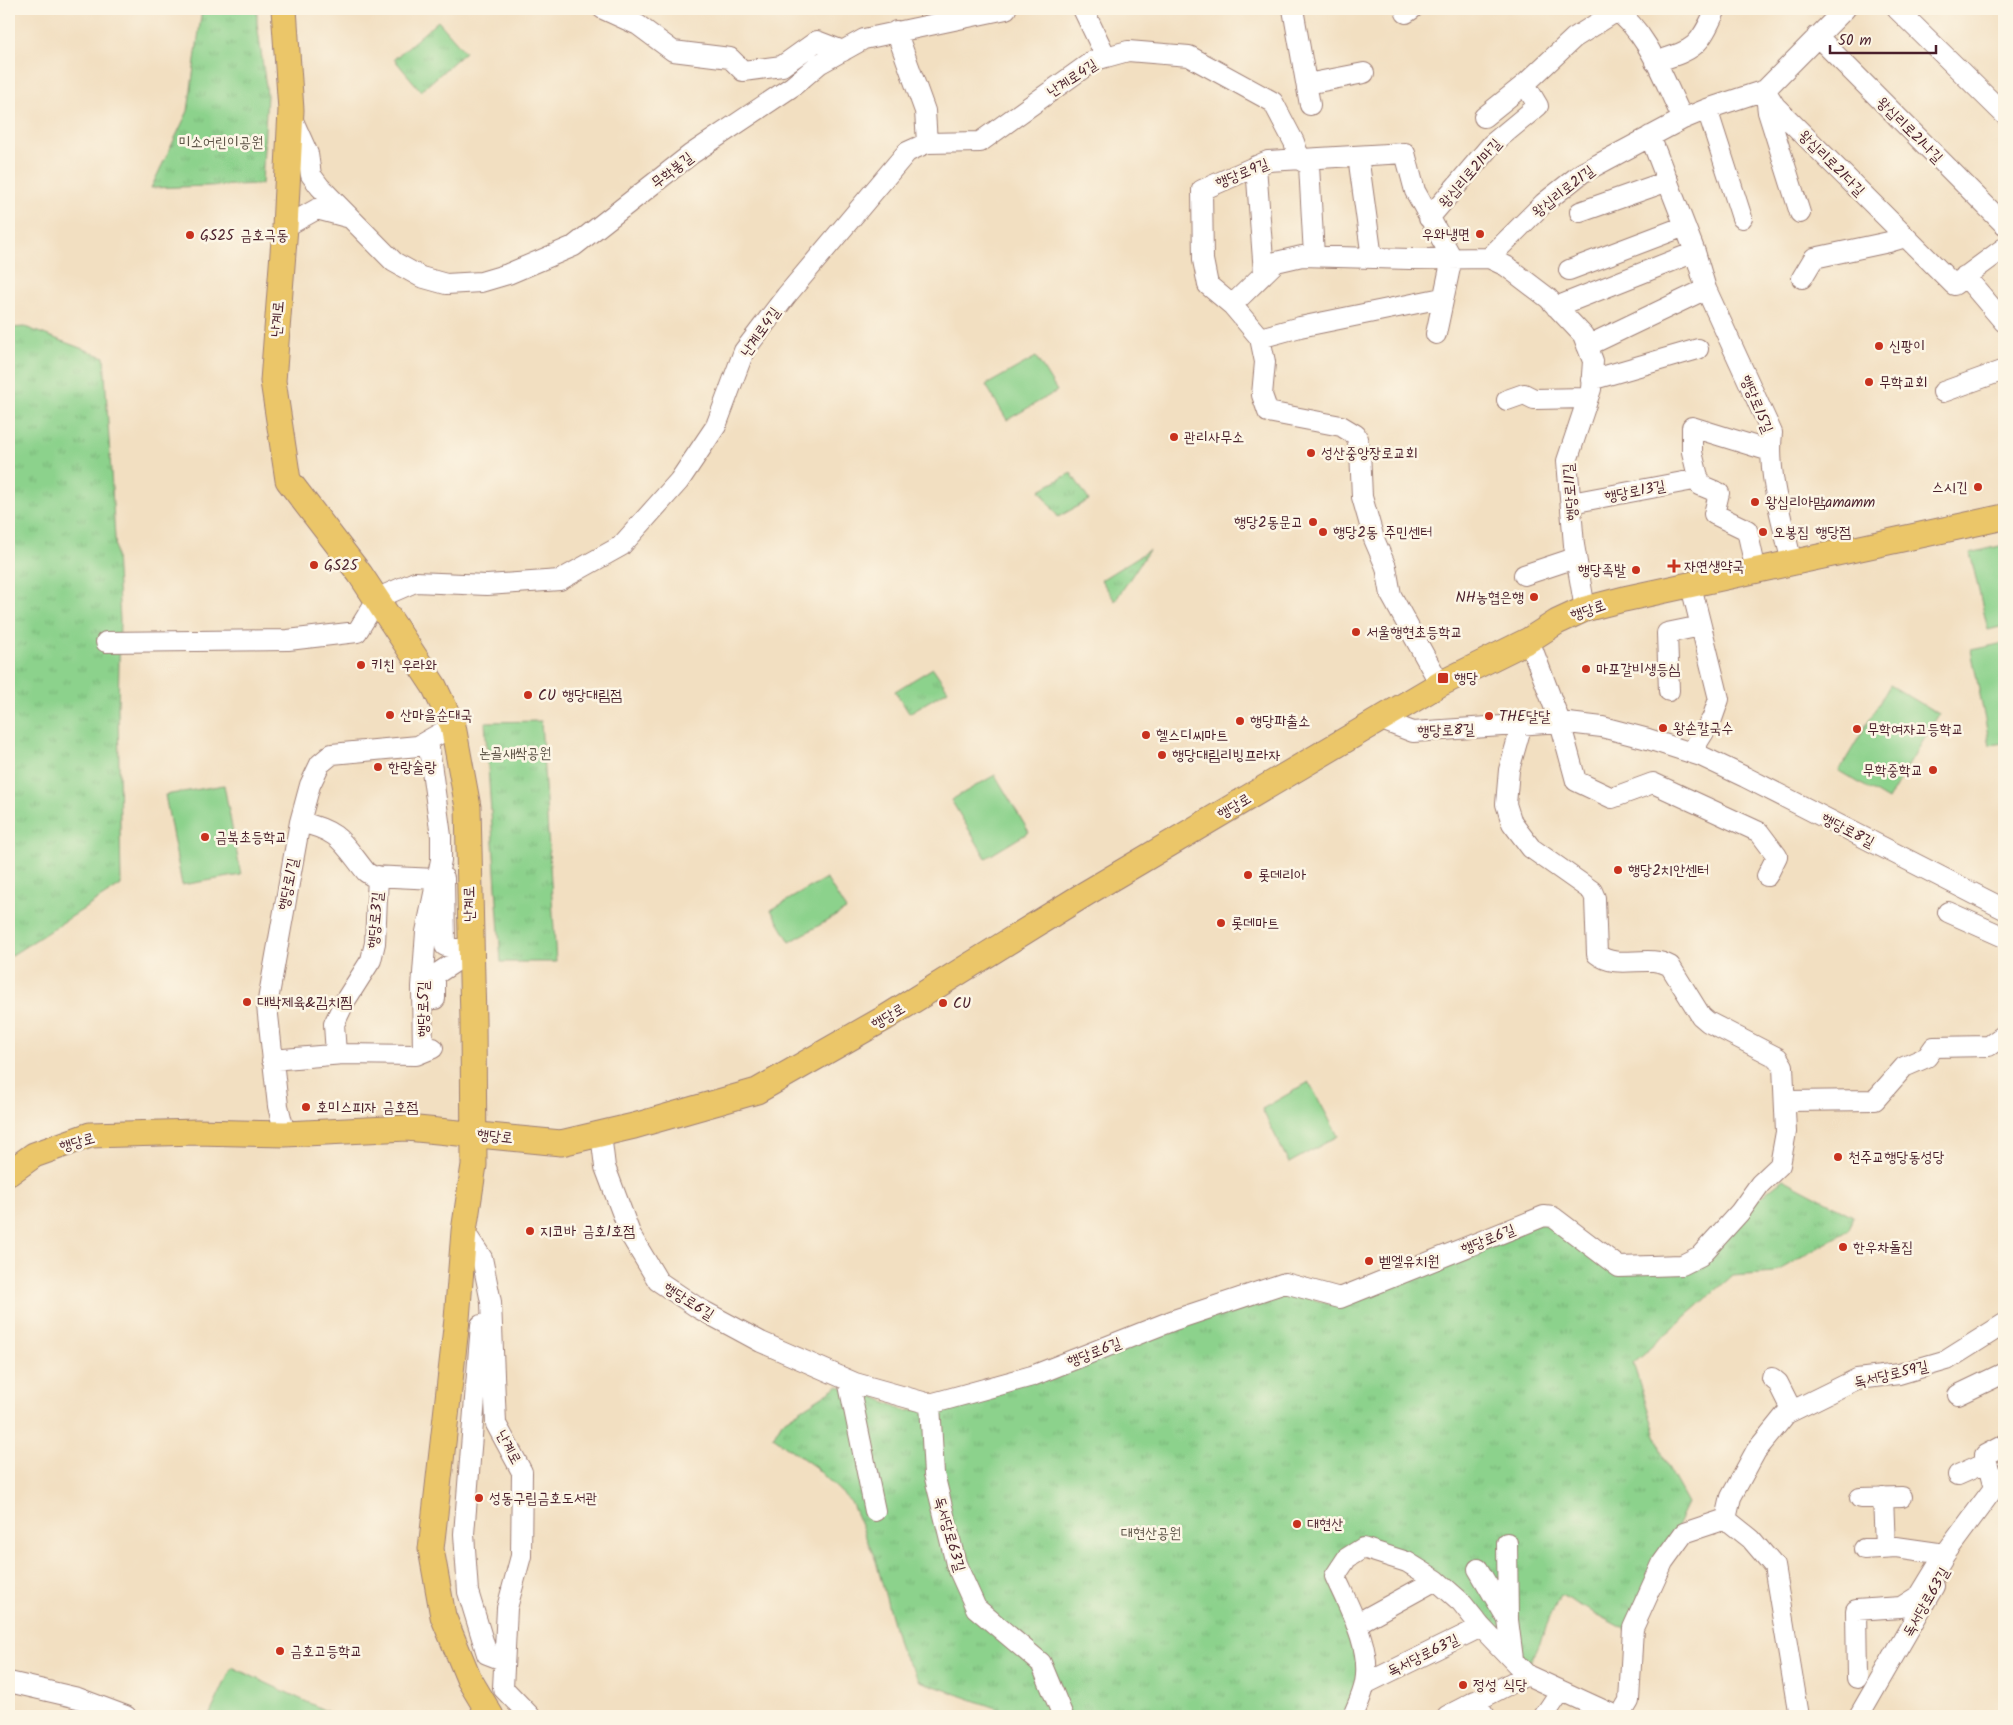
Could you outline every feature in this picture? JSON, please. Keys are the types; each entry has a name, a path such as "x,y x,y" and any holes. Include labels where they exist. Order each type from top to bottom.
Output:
{"main road":[{"name":"난계로","path":"284,9 291,116 285,227 273,381 288,480 335,538 378,598 434,686 453,726 468,807 474,1166 464,1231 457,1319 431,1549 443,1616 469,1679 491,1716"},
{"name":"행당로","path":"9,1173 34,1155 90,1135 196,1132 285,1134 406,1128 561,1143 601,1134 758,1091 885,1018 1085,894 1440,684 1529,640 1557,622 1585,609 2004,517"}],"street":[{"path":"603,9 638,25 673,50 730,58 743,71 782,66 817,41 843,50"},
{"name":"무학봉길","path":"291,116 308,154 311,175 350,219 394,262 421,277 446,284 481,282 508,274 574,246 690,155 793,86 819,64 864,39 1006,9"},
{"name":"난계로4길","path":"378,598 415,582 487,585 560,580 622,546 679,481 716,426 744,351 786,296 907,152 927,143 980,142 1093,61 1106,57 1083,9"},
{"path":"1293,9 1310,105"},
{"path":"1655,62 1691,50 1706,32 1716,9"},
{"name":"왕십리로21길","path":"1489,258 1544,203 1582,173 1682,119 1765,90 1845,9"},
{"path":"1897,9 2004,114"},
{"path":"1616,10 1642,35 1682,119"},
{"name":"왕십리로21마길","path":"1484,117 1525,84 1574,38 1616,10"},
{"path":"896,32 925,111 927,143"},
{"name":"왕십리로21나길","path":"1817,36 2004,224"},
{"path":"1106,57 1128,51 1188,56 1273,102 1294,142 1300,160 1309,165 1314,256"},
{"path":"1307,84 1364,73"},
{"name":"왕십리로21마길","path":"1429,218 1492,144 1538,106 1525,84"},
{"path":"1765,90 1768,112 1800,213"},
{"name":"왕십리로21다길","path":"1765,90 1775,106 1954,285 1965,276"},
{"path":"1707,109 1742,218"},
{"name":"행당로15길","path":"1650,136 1695,252 1706,289 1772,434 1770,451 1782,520 1792,563"},
{"path":"1300,160 1405,153 1415,191 1452,258 1442,298 1436,334"},
{"path":"1358,156 1372,258"},
{"name":"행당로9길","path":"1260,338 1232,305 1208,284 1203,260 1202,190 1268,161 1300,160"},
{"path":"1256,166 1264,273"},
{"path":"1580,212 1668,181"},
{"name":"무학봉길","path":"285,227 317,209 350,219"},
{"path":"1569,270 1685,226"},
{"path":"1802,278 1814,258 1888,242 1899,239 1903,234"},
{"path":"2004,248 1965,276 2004,322"},
{"path":"1556,307 1695,252"},
{"path":"1232,305 1276,262 1302,256 1410,259 1489,258"},
{"name":"행당로11길","path":"1489,258 1506,266 1556,307 1583,335 1593,361 1589,389 1567,461 1575,558 1585,609"},
{"path":"1587,346 1706,289"},
{"path":"1440,684 1391,595 1386,567 1374,539 1362,497 1360,450 1356,435 1341,426 1268,412 1262,395 1264,362 1260,338 1300,327 1442,298"},
{"path":"1507,400 1524,394 1534,399 1589,389 1698,349"},
{"path":"1943,392 2004,370"},
{"path":"1756,571 1747,530 1714,514 1719,493 1700,486 1692,452 1692,427 1770,451"},
{"name":"행당로13길","path":"1571,503 1699,479"},
{"path":"1524,575 1575,558"},
{"path":"1691,586 1719,700 1712,719 1691,753"},
{"path":"106,642 288,640 357,632 378,598"},
{"path":"1669,691 1667,633 1700,626"},
{"path":"1529,640 1560,722 1576,781 1612,798 1653,783 1759,832 1777,856 1767,876"},
{"name":"행당로8길","path":"1379,720 1413,732 1560,722 1602,726 1691,753 1745,777 2004,908"},
{"name":"행당로6길","path":"601,1134 605,1167 631,1236 658,1281 698,1308 755,1338 848,1380 930,1404 1032,1376 1174,1320 1285,1283 1340,1298 1544,1216 1553,1217 1619,1267 1682,1266 1700,1256 1740,1212 1760,1184 1780,1165 1786,1132 1783,1066 1778,1058 1708,1022 1701,1016 1670,966 1663,962 1610,962 1597,954 1595,898 1592,891 1565,870 1531,848 1512,822 1506,804 1509,770 1522,724"},
{"name":"행당로1길","path":"285,1134 278,1106 267,1006 300,822 310,785 320,764 332,754 418,746 453,726"},
{"name":"행당로5길","path":"336,1054 416,1055 423,1052 422,987 426,932 438,869 441,836 428,741"},
{"name":"행당로3길","path":"300,822 327,829 338,836 366,872 372,876 378,876 375,943 371,960 345,1001 334,1024 336,1054"},
{"path":"378,876 438,869 444,872 446,946 470,952"},
{"path":"1948,912 2004,937"},
{"path":"423,1052 432,1050 435,1037 435,975 470,952"},
{"path":"1786,1102 1875,1100 1904,1067 1927,1057 1934,1047 1989,1046 2004,1035"},
{"path":"272,1060 336,1054"},
{"name":"난계로","path":"464,1231 482,1258 491,1302 496,1424 522,1472 521,1556 507,1608 503,1688 530,1716"},
{"path":"482,1258 482,1319 464,1534 468,1592 487,1654 500,1659 504,1665"},
{"name":"독서당로59길","path":"1726,1519 1731,1497 1756,1451 1786,1414 1857,1379 1899,1374 1947,1360 2004,1324"},
{"path":"1958,1395 2004,1373"},
{"path":"1772,1378 1778,1383 1792,1411"},
{"path":"848,1380 875,1511"},
{"name":"독서당로63길","path":"930,1404 934,1474 956,1564 976,1608 1041,1663 1063,1716"},
{"path":"1857,1678 1856,1610 1901,1606 1920,1595 1946,1554 2001,1489 1985,1455 2004,1445"},
{"path":"1958,1475 1987,1462"},
{"name":"독서당로63길","path":"1859,1716 1925,1606 1942,1571 2001,1489"},
{"path":"1860,1498 1893,1497 1885,1548"},
{"path":"1620,1716 1629,1701 1632,1628 1663,1562 1684,1533 1726,1519 1752,1539 1774,1566 1799,1716"},
{"path":"1507,1543 1508,1620 1513,1659"},
{"name":"독서당로63길","path":"1353,1716 1365,1684 1366,1659 1356,1624 1335,1576 1347,1558 1363,1548 1407,1562 1436,1580 1461,1602 1527,1675 1560,1692 1616,1716"},
{"path":"1864,1549 1885,1548 1946,1554"},
{"path":"1478,1569 1508,1620"},
{"path":"1356,1624 1436,1580"},
{"name":"독서당로63길","path":"1365,1684 1481,1626"},
{"path":"1447,1716 1480,1709 1527,1675"},
{"path":"9,1682 78,1698 126,1716"},
{"path":"1544,1716 1560,1692"}],"green space":[{"name":"미소어린이공원","path":"202,9 257,9 257,23 267,94 262,184 151,188 188,111"},
{"path":"438,21 465,52 421,91 394,59"},
{"path":"25,327 104,357 120,620 118,708 121,885 9,957 9,328"},
{"path":"1036,357 1057,391 1007,420 986,385"},
{"path":"1071,473 1089,500 1058,517 1040,490"},
{"path":"2004,545 2004,626 1988,630 1970,553"},
{"path":"1149,550 1115,601 1101,580"},
{"path":"2004,643 2004,743 1990,745 1971,650"},
{"path":"933,668 948,690 909,713 895,691"},
{"path":"1890,685 1939,714 1888,800 1839,771"},
{"name":"논골새싹공원","path":"541,721 556,962 501,962 485,722"},
{"path":"995,775 1029,832 986,858 951,800"},
{"path":"224,785 241,875 182,885 165,795"},
{"path":"826,878 846,910 790,942 771,910"},
{"path":"1309,1082 1338,1136 1289,1163 1262,1109"},
{"name":"대현산공원","path":"1783,1179 1853,1216 1849,1230 1774,1273 1732,1276 1633,1363 1664,1460 1688,1503 1627,1630 1560,1595 1531,1663 1498,1636 1366,1545 1329,1580 1352,1623 1359,1684 1346,1716 1018,1716 920,1681 900,1650 876,1561 851,1502 815,1467 773,1437 782,1422 838,1386 870,1395 907,1411 953,1405 1279,1289 1339,1307 1544,1222 1614,1270 1685,1272 1759,1198"},
{"path":"232,1667 337,1716 209,1716"}],"place":[{"name":"우와냉면","path":"1480,234"},
{"name":"GS25 금호극동","path":"190,235"},
{"name":"신팡이","path":"1879,346"},
{"name":"무학교회","path":"1869,382"},
{"name":"관리사무소","path":"1174,437"},
{"name":"성산중앙장로교회","path":"1311,453"},
{"name":"스시긴","path":"1978,487"},
{"name":"왕십리아맘amamm","path":"1755,502"},
{"name":"행당2동문고","path":"1313,522"},
{"name":"행당2동 주민센터","path":"1323,532"},
{"name":"오봉집 행당점","path":"1763,532"},
{"name":"GS25","path":"314,565"},
{"name":"자연생약국","path":"1674,566"},
{"name":"행당족발","path":"1636,570"},
{"name":"NH농협은행","path":"1534,597"},
{"name":"서울행현초등학교","path":"1356,632"},
{"name":"키친 우라와","path":"361,665"},
{"name":"마포갈비생등심","path":"1586,669"},
{"name":"행당","path":"1443,678"},
{"name":"CU 행당대림점","path":"528,695"},
{"name":"산마을순대국","path":"390,715"},
{"name":"THE달달","path":"1489,716"},
{"name":"행당파출소","path":"1240,721"},
{"name":"왕손칼국수","path":"1663,728"},
{"name":"무학여자고등학교","path":"1857,729"},
{"name":"헬스디씨마트","path":"1146,735"},
{"name":"행당대림리빙프라자","path":"1162,755"},
{"name":"한랑술랑","path":"378,767"},
{"name":"무학중학교","path":"1933,770"},
{"name":"금북초등학교","path":"205,837"},
{"name":"행당2치안센터","path":"1618,870"},
{"name":"롯데리아","path":"1248,875"},
{"name":"롯데마트","path":"1221,923"},
{"name":"대박제육&김치찜","path":"247,1002"},
{"name":"CU","path":"943,1003"},
{"name":"호미스피자 금호점","path":"306,1107"},
{"name":"천주교행당동성당","path":"1838,1157"},
{"name":"지코바 금호1호점","path":"530,1231"},
{"name":"한우차돌집","path":"1843,1247"},
{"name":"벧엘유치원","path":"1369,1261"},
{"name":"성동구립금호도서관","path":"479,1498"},
{"name":"대현산","path":"1297,1524"},
{"name":"금호고등학교","path":"280,1651"},
{"name":"정성 식당","path":"1463,1685"}]}
